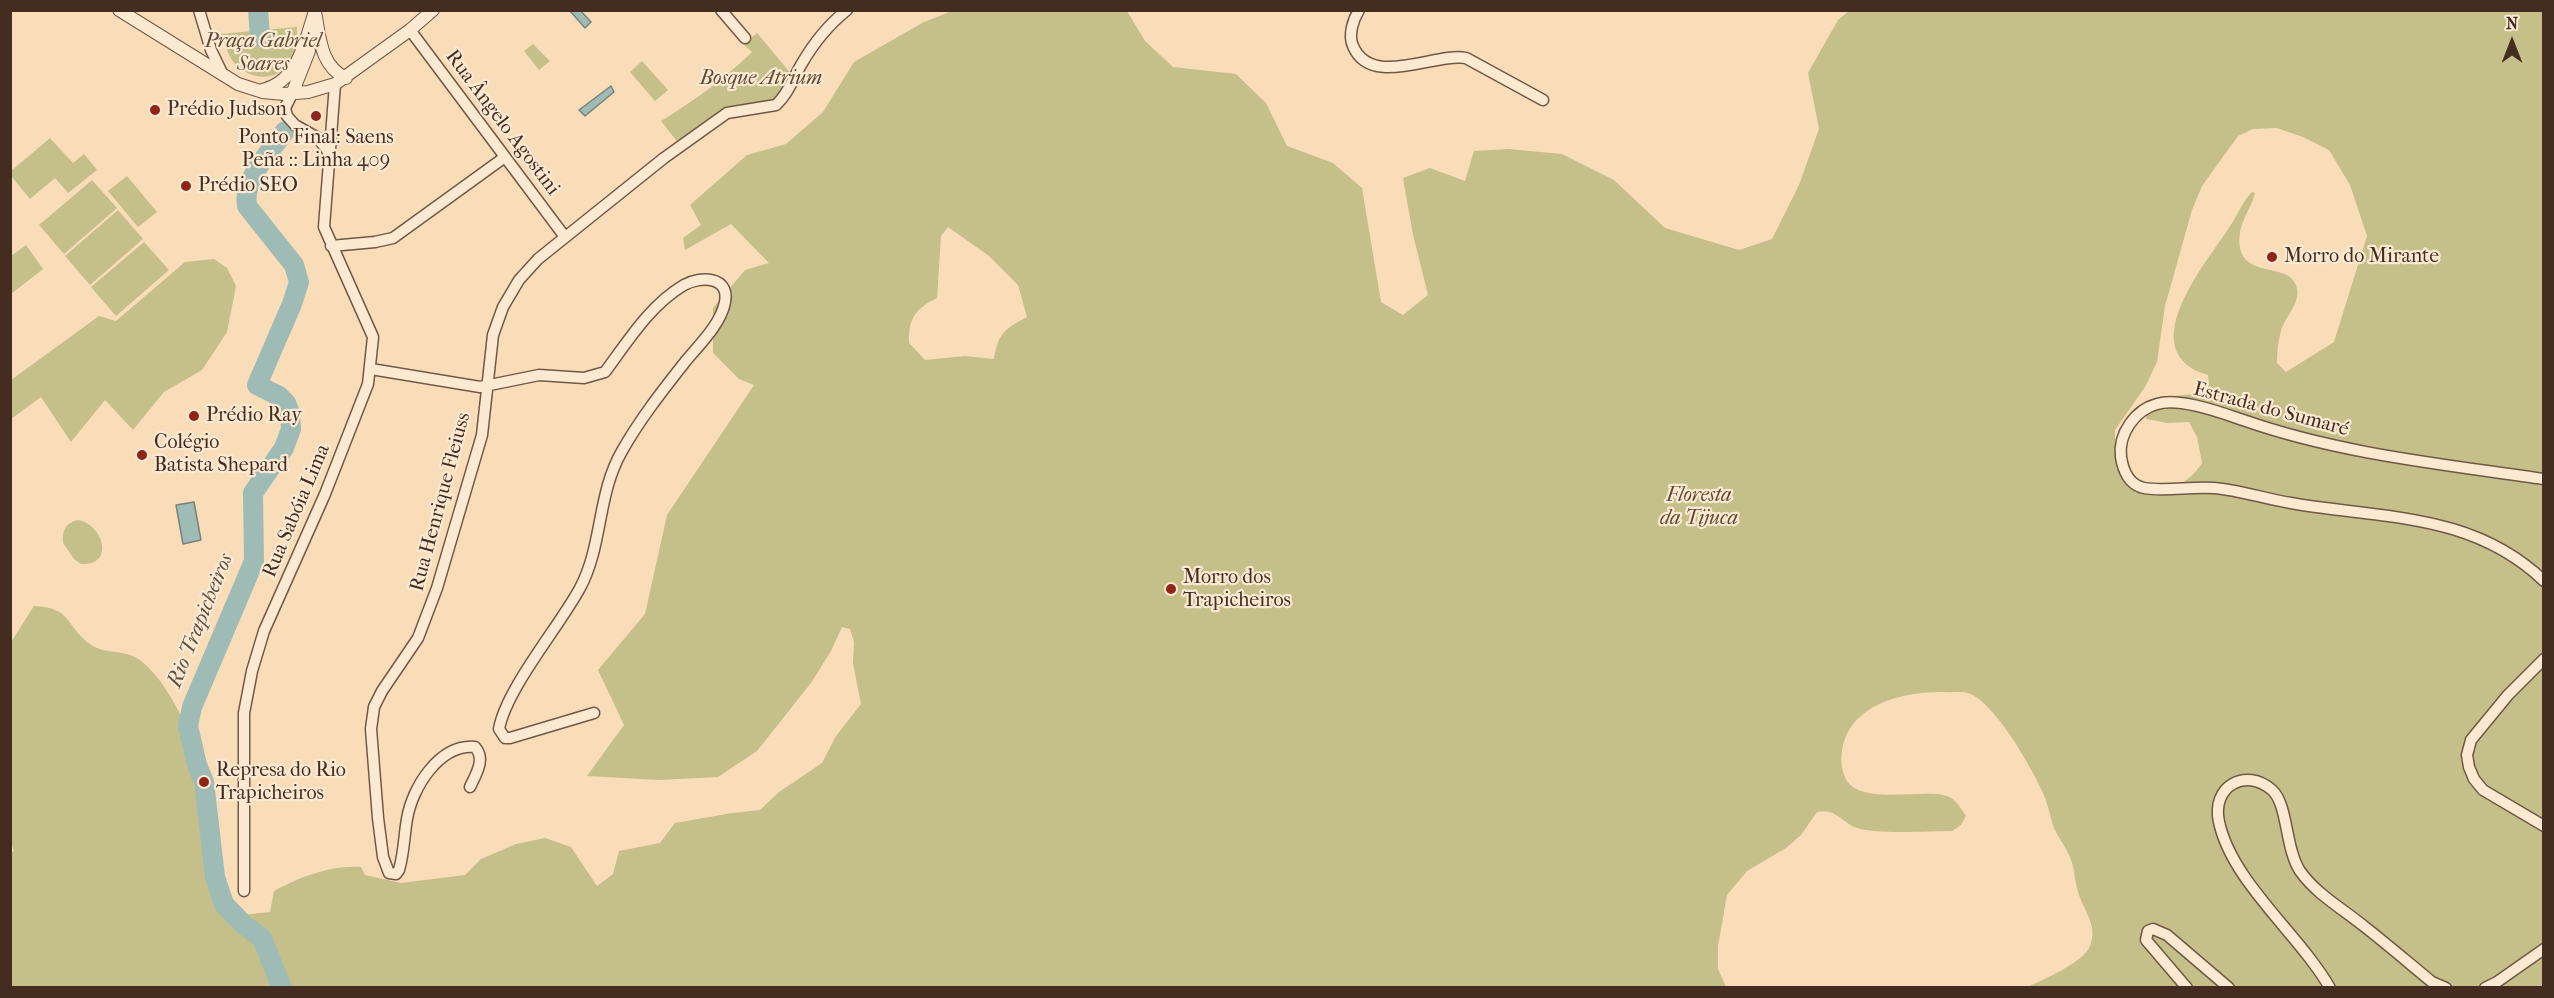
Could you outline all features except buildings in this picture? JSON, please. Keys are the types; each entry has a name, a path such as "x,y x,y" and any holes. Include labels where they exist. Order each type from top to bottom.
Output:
{"street":[{"path":"119,10 238,84 255,90 291,94 340,81 410,30 433,10"},
{"path":"199,10 211,50 223,76"},
{"path":"721,10 745,38"},
{"name":"Rua Henrique Fleiuss","path":"470,786 480,763 479,752 475,747 455,750 430,769 413,800 407,818 399,870 396,874 389,873 383,857 377,807 371,729 374,707 382,691 418,638 429,613 482,435 493,335 503,307 519,280 538,259 664,158 727,113 776,105 789,89 810,49 834,21 847,10"},
{"path":"1359,10 1351,29 1351,43 1356,54 1364,61 1399,68 1454,57 1466,58 1543,100"},
{"path":"255,90 270,88 287,77 296,64 315,11"},
{"path":"315,11 326,59 340,81"},
{"path":"315,11 309,51 285,108 287,116 295,125 318,138 328,153"},
{"name":"Rua Ângelo Agostini","path":"410,30 565,237"},
{"name":"Rua Sabóia Lima","path":"244,891 244,713 252,671 264,631 326,494 368,384 371,369 373,337 368,322 330,246 324,227 328,153 340,81"},
{"path":"330,246 393,238 505,157"},
{"path":"371,369 480,387 539,375 584,378 596,376 605,372 658,303 678,289 693,281 708,279 721,284 725,290 723,309 712,328 670,382 622,451 606,484 596,546 583,581 515,692 501,719 499,729 505,738 510,738 594,713"},
{"name":"Estrada do Sumaré","path":"2544,479 2360,452 2275,431 2219,412 2173,402 2158,403 2145,409 2122,435 2120,448 2122,463 2130,481 2143,488 2213,488 2290,503 2401,516 2444,525 2495,546 2525,563 2544,581"},
{"path":"2544,659 2508,695 2471,740 2467,755 2474,779 2483,790 2544,826"},
{"path":"2330,987 2310,955 2254,889 2220,829 2216,809 2219,797 2234,783 2249,780 2263,784 2273,791 2280,800 2290,854 2311,885 2432,982 2446,987"},
{"path":"2187,987 2146,940 2148,931 2153,929 2167,934 2229,987"},
{"path":"2485,987 2497,982 2544,948"}],"green space":[{"name":"Floresta da Tijuca","path":"952,11 1127,11 1145,41 1173,67 1236,74 1266,103 1287,146 1333,163 1362,188 1381,302 1403,315 1428,295 1413,235 1403,178 1430,168 1465,181 1474,151 1508,149 1562,154 1614,180 1665,228 1739,250 1772,239 1799,185 1819,129 1808,73 1838,20 1849,11 2543,11 2543,987 2027,987 2062,970 2080,958 2090,946 2092,926 2079,895 2072,864 2054,828 2043,793 2030,768 2011,737 1989,708 1966,692 1930,692 1897,698 1867,711 1855,721 1847,735 1841,763 1847,781 1854,788 1865,792 1892,795 1933,794 1951,798 1966,816 1961,825 1952,831 1874,831 1854,827 1833,813 1817,812 1801,835 1786,848 1747,871 1727,895 1718,946 1718,969 1726,987 11,987 10,853 14,851 11,842 11,642 34,606 46,607 61,613 93,646 138,658 152,671 168,692 187,731 192,760 198,777 209,790 208,834 211,856 233,916 270,912 274,891 294,881 327,870 361,867 365,875 401,883 465,875 481,859 516,844 545,838 571,847 597,886 613,874 619,851 660,843 675,823 760,810 779,792 822,763 836,736 861,704 853,663 854,642 850,629 842,627 831,651 811,683 757,751 718,777 659,780 587,776 624,725 598,670 645,614 667,515 754,385 739,379 713,353 713,308 745,270 769,263 731,224 685,250 683,238 701,225 690,205 747,155 786,144 823,112 854,62 924,22","holes":["2277,128 2303,137 2329,150 2350,185 2367,236 2334,342 2286,372 2277,363 2281,331 2296,302 2297,290 2295,283 2289,277 2251,264 2244,258 2240,247 2240,232 2254,198 2255,193 2252,192 2190,286 2174,329 2176,348 2186,364 2208,375 2209,385 2193,393 2157,400 2148,410 2146,419 2167,423 2189,422 2197,437 2202,463 2189,478 2174,487 2156,492 2136,493 2119,465 2115,450 2115,430 2145,387 2157,362 2165,306 2192,210 2202,186 2238,136 2253,129","948,227 989,256 1018,285 1027,317 1003,333 994,359 965,356 925,360 909,343 910,327 915,315 937,298 941,236"]},
{"name":"Praça Gabriel Soares","path":"297,27 296,48 291,60 280,72 265,77 249,74 235,64 221,34"},
{"name":"Bosque Atrium","path":"757,33 793,76 776,105 733,108 679,144 661,121 708,89 752,52 743,44"},
{"path":"533,44 550,61 539,70 524,51"},
{"path":"642,61 668,90 655,101 630,72"},
{"path":"50,138 73,163 84,154 97,170 68,193 55,178 30,199 11,176 11,171"},
{"path":"127,176 157,212 138,227 108,191"},
{"path":"92,180 117,208 64,254 39,225"},
{"path":"118,210 143,239 90,285 65,256"},
{"path":"144,242 169,270 116,316 91,287"},
{"path":"26,245 43,269 11,294 11,256"},
{"path":"214,259 227,268 236,286 227,332 202,370 164,392 133,430 105,400 71,442 41,397 11,419 11,380 99,316 116,321 185,262"},
{"path":"78,520 94,529 102,544 99,559 92,563 81,564 74,559 63,543 65,528"}],"water":[{"path":"570,11 581,11 591,22 585,28"},
{"path":"611,86 614,92 585,116 579,110"},
{"path":"194,502 201,540 183,544 176,505"}],"waterway":[{"name":"Rio Trapicheiros","path":"258,10 260,37"},
{"name":"Rio Trapicheiros","path":"282,988 262,938 244,925 224,904 215,877 204,782 197,765 188,726 192,707 254,561 253,493 284,448 291,429 290,413 286,403 279,396 257,385 292,304 299,282 294,265 247,206 247,196 253,176 285,131"}],"place":[{"name":"Prédio Judson","path":"155,110"},
{"name":"Ponto Final: Saens Peña :: Linha 409","path":"316,116"},
{"name":"Prédio SEO","path":"186,186"},
{"name":"Morro do Mirante","path":"2272,257"},
{"name":"Prédio Ray","path":"194,416"},
{"name":"Colégio Batista Shepard","path":"142,455"},
{"name":"Morro dos Trapicheiros","path":"1171,589"},
{"name":"Represa do Rio Trapicheiros","path":"204,782"}]}
